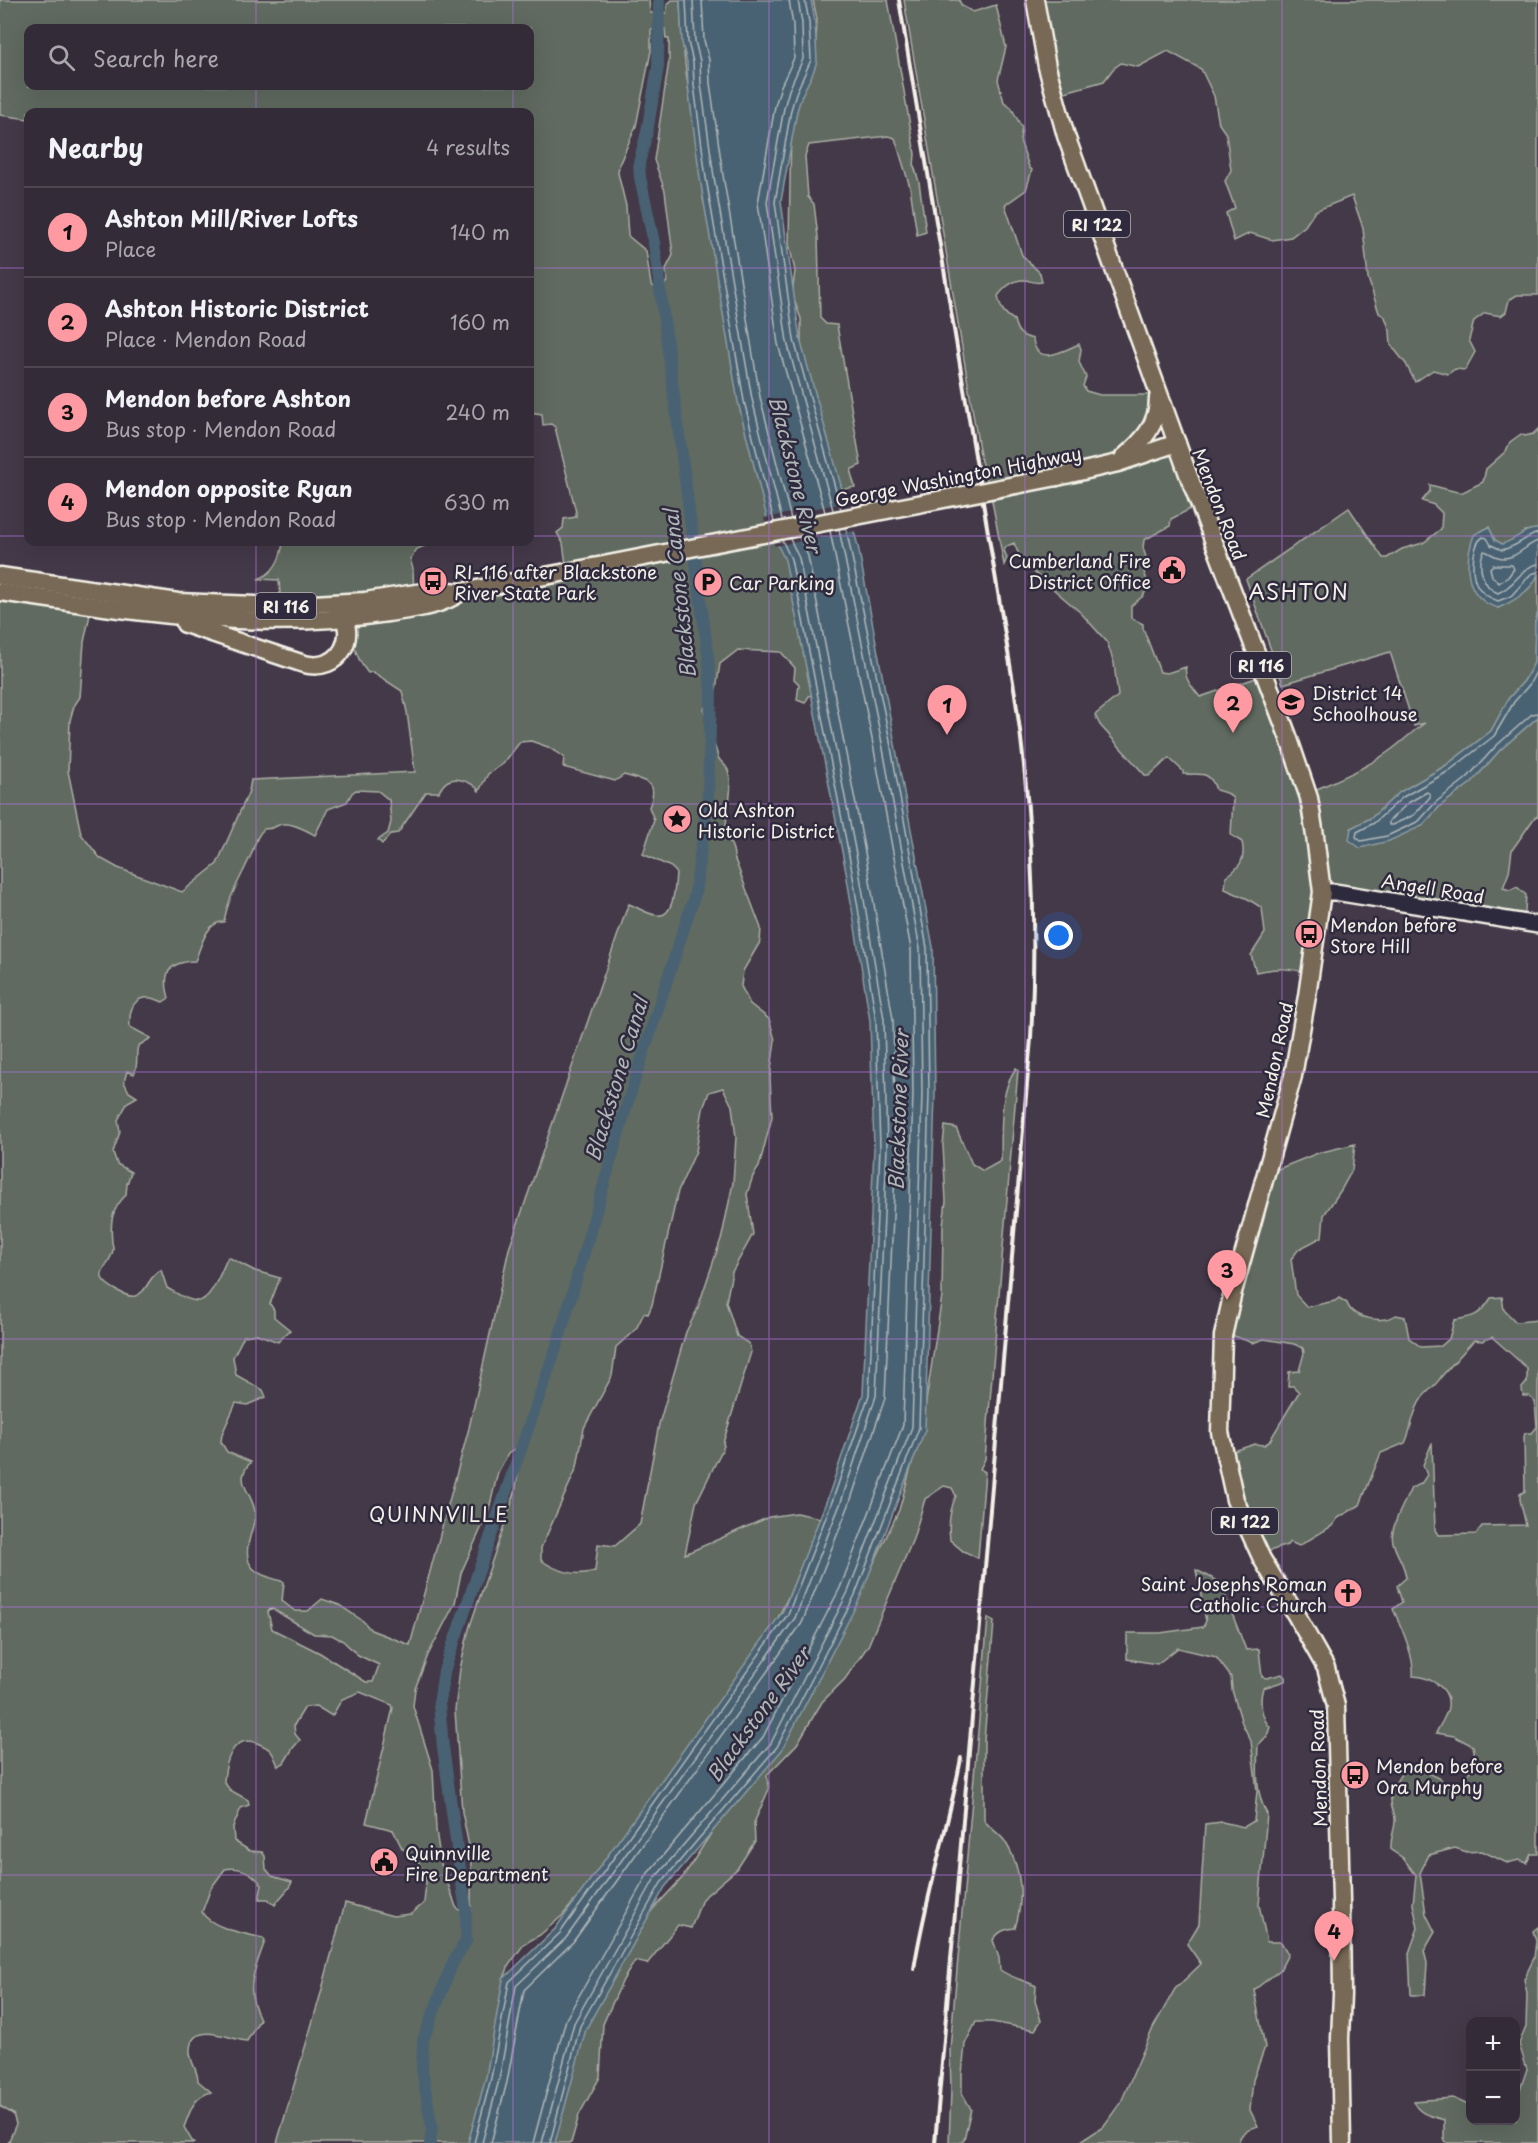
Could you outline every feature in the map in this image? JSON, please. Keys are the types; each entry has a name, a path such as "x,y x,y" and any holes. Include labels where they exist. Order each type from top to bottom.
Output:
{"main road":[{"name":"Mendon Road","path":"1035,0 1047,67 1066,136 1176,443 1288,736 1309,798 1322,892 1293,1076 1223,1336 1220,1432 1235,1500 1262,1559 1326,1668 1336,1706 1341,1888 1342,2143"},
{"path":"1118,463 1141,441 1154,424 1158,407 1157,385"},
{"name":"George Washington Highway","path":"0,576 178,602 260,606 332,604 435,590 461,592 1057,477 1118,463 1176,443"},
{"name":"George Washington Highway","path":"0,592 152,614 250,621 344,618 437,604 461,592"},
{"path":"152,614 304,664 317,666 329,664 341,653 346,640 344,618 332,604"},
{"name":"Angell Road","path":"1322,892 1538,925"}],"green space":[{"path":"0,0 649,0 650,13 666,13 668,4 672,0 680,0 686,71 705,188 703,199 730,294 817,694 809,696 805,703 797,700 799,684 794,679 795,668 781,652 738,650 720,664 716,690 704,709 709,722 710,738 730,778 727,835 761,928 760,942 743,971 741,986 750,1004 769,1019 775,1040 770,1078 772,1117 759,1167 753,1176 747,1194 753,1234 732,1272 726,1302 737,1336 749,1344 751,1352 724,1446 696,1503 685,1554 769,1517 796,1513 821,1518 790,1593 767,1640 624,1842 562,1916 540,1935 524,1944 509,1965 503,1981 501,2024 475,2143 277,2143 345,1903 393,1916 411,1914 424,1903 426,1882 418,1862 402,1848 393,1830 366,1823 393,1708 392,1705 360,1692 342,1699 332,1716 316,1706 305,1707 294,1725 295,1734 300,1740 284,1763 278,1766 269,1749 248,1741 236,1746 228,1759 224,1782 230,1790 248,1800 249,1805 241,1808 233,1827 234,1841 250,1851 262,1852 265,1856 266,1869 272,1876 292,1882 275,1905 268,1899 259,1899 262,1885 255,1877 241,1870 225,1869 211,1888 202,1912 206,1918 220,1926 263,1938 265,1941 252,1980 252,1998 260,2019 247,2041 205,2033 192,2040 190,2053 198,2081 211,2092 196,2101 184,2127 192,2141 196,2143 8,2143 16,2124 13,2114 0,2106 0,597 91,610 84,642 80,697 74,706 70,720 68,771 81,834 100,858 118,868 182,892 217,864 249,791 251,780 415,772 402,691 373,672 368,673 363,667 354,647 350,618 567,572 563,543 557,533 563,528 564,519 576,517 576,512 555,427 551,424 543,425 542,414 534,413 534,108 24,108 24,118 0,115","holes":["665,29 666,39 669,39 669,61 654,160 665,191 673,255 666,269 667,281 661,291 651,285 646,251 628,236 626,206 618,173 619,165 636,126 651,51 651,30","531,741 548,747 564,757 563,767 615,781 624,775 649,783 653,792 649,807 654,820 643,854 671,867 676,872 675,884 673,900 667,912 662,915 649,913 629,904 627,908 509,1249 469,1428 410,1645 371,1630 363,1621 339,1605 322,1599 308,1611 295,1611 282,1601 284,1582 264,1575 251,1566 248,1549 255,1512 243,1481 243,1475 251,1462 227,1452 221,1442 222,1434 236,1403 247,1405 266,1397 263,1390 236,1375 233,1357 244,1336 257,1334 278,1342 290,1330 274,1317 274,1310 270,1304 280,1278 255,1271 228,1257 216,1284 202,1300 189,1300 167,1288 161,1270 153,1276 143,1291 135,1296 124,1294 109,1285 104,1281 102,1272 113,1249 111,1228 113,1217 117,1206 126,1195 131,1172 117,1164 113,1152 120,1132 118,1120 128,1102 137,1097 129,1092 124,1082 127,1071 134,1074 138,1046 151,1038 130,1027 133,1005 142,998 163,1002 169,998 166,982 169,971 179,964 195,961 208,930 224,922 232,896 261,832 264,829 290,824 315,835 328,809 347,802 356,790 378,791 389,800 391,822 388,833 378,840 382,844 391,834 398,833 426,792 439,792 447,782 456,779 469,783 479,791 488,774 503,764 520,742","723,1088 732,1106 736,1137 733,1183 722,1236 697,1310 686,1332 659,1424 640,1524 615,1546 598,1544 595,1571 574,1573 560,1570 541,1560 541,1548 577,1467 584,1428 612,1376 616,1347 636,1329 644,1313 648,1314 652,1305 678,1191 696,1151 703,1109 709,1092","515,1449 518,1453 519,1466 515,1493 469,1629 460,1669 455,1710 462,1812 471,1856 471,1906 467,1916 456,1907 441,1864 436,1830 433,1770 413,1706 415,1689 428,1655 455,1603 461,1573 488,1513 498,1472 508,1454","271,1608 314,1634 332,1635 343,1641 358,1655 379,1665 373,1682 366,1682 320,1653 272,1629 268,1612"]},
{"path":"813,0 888,0 926,232 917,235 910,187 895,138 888,136 809,145 805,156 808,197 814,204 818,237 820,318 826,324 837,325 861,465 852,469 855,487 839,490 801,358 801,319 792,294 795,271 789,244 791,123 797,101 815,60 817,19"},
{"path":"904,0 959,0 962,6 973,12 996,5 1006,47 998,80 1004,102 1011,107 1022,128 1020,140 1032,170 1026,190 1005,205 1022,255 1040,273 1042,282 1019,280 1012,283 998,296 1000,304 1005,313 1014,320 1020,333 1033,339 1039,353 1051,355 1079,344 1081,349 1079,362 1086,377 1083,386 1086,391 1100,395 1154,395 1144,460 1179,453 1196,506 1171,519 1170,526 1144,540 1143,548 1148,563 1143,569 1149,586 1143,596 1131,606 1131,618 1143,624 1160,672 1167,673 1186,667 1187,679 1200,697 1262,676 1304,795 1368,764 1393,749 1425,723 1414,726 1390,652 1283,684 1246,579 1349,508 1383,558 1423,543 1441,529 1442,513 1434,505 1422,501 1430,491 1430,485 1461,493 1483,482 1486,469 1506,451 1510,442 1521,434 1525,436 1533,434 1538,429 1538,529 1525,531 1515,541 1502,544 1495,540 1489,527 1474,535 1498,608 1521,594 1538,575 1534,663 1524,681 1509,698 1491,731 1445,766 1400,792 1371,818 1351,828 1360,847 1422,826 1440,806 1471,783 1500,750 1538,717 1538,816 1512,850 1509,872 1503,888 1510,890 1517,887 1526,895 1524,925 1324,889 1309,974 1283,969 1256,972 1251,955 1265,933 1262,908 1225,889 1226,877 1241,862 1243,854 1242,842 1231,835 1233,799 1229,794 1216,790 1208,776 1183,774 1183,771 1169,758 1149,776 1145,775 1100,725 1095,715 1118,696 1114,663 1107,642 1081,613 1022,562 1014,543 1004,550 1007,558 1004,565 990,490 981,461"},
{"path":"1032,0 1538,0 1538,295 1517,295 1509,300 1506,312 1501,316 1485,313 1474,321 1469,340 1475,352 1465,370 1455,369 1448,374 1433,370 1415,382 1406,364 1391,345 1390,331 1385,317 1379,313 1368,278 1363,228 1352,196 1315,211 1305,226 1291,237 1272,240 1250,233 1234,241 1226,213 1235,208 1225,181 1231,170 1226,134 1219,124 1214,96 1201,69 1168,51 1138,67 1121,63 1104,81 1051,96"},
{"path":"282,546 424,546 417,549 410,559 413,569 414,598 281,609 279,580 258,579 273,569"},
{"path":"1016,1068 1018,1070 985,1459 980,1469 985,1472 978,1558 963,1551 950,1540 950,1518 956,1496 952,1488 944,1486 925,1499 913,1539 868,1646 845,1679 822,1702 797,1744 767,1775 769,1789 754,1823 755,1841 737,1869 702,1899 691,1928 678,1925 647,1964 635,1961 623,1980 603,2024 600,2077 579,2115 571,2143 550,2143 559,2081 641,1922 683,1877 843,1628 899,1510 922,1428 942,1296 943,1226 946,1201 943,1145 945,1126 956,1128 972,1164 983,1171 1001,1161 1004,1101 1010,1078"},
{"path":"1355,1144 1352,1170 1324,1215 1322,1237 1299,1249 1291,1259 1296,1295 1307,1307 1335,1301 1339,1298 1361,1316 1376,1319 1396,1315 1405,1317 1409,1338 1421,1347 1441,1346 1449,1339 1454,1320 1476,1315 1491,1298 1502,1297 1504,1310 1516,1322 1538,1320 1538,1854 1531,1854 1527,1863 1519,1860 1507,1863 1482,1851 1467,1852 1455,1848 1429,1855 1420,1873 1426,1914 1435,1932 1424,1951 1427,1963 1425,1995 1411,1995 1409,1953 1418,1928 1413,1904 1416,1875 1403,1858 1391,1850 1395,1819 1391,1796 1406,1766 1435,1776 1450,1785 1459,1785 1469,1773 1474,1753 1473,1746 1454,1736 1436,1733 1447,1710 1446,1694 1438,1684 1426,1678 1413,1676 1410,1651 1393,1609 1402,1602 1397,1586 1406,1578 1393,1542 1393,1530 1411,1488 1421,1484 1427,1475 1423,1465 1432,1443 1435,1530 1438,1535 1476,1534 1482,1526 1526,1525 1520,1500 1520,1494 1525,1491 1524,1437 1525,1433 1532,1433 1537,1427 1535,1402 1529,1396 1523,1396 1522,1388 1527,1382 1527,1368 1492,1337 1482,1341 1474,1340 1422,1398 1405,1443 1381,1453 1360,1505 1338,1518 1332,1526 1299,1546 1290,1542 1261,1554 1225,1454 1269,1442 1299,1392 1293,1386 1288,1386 1289,1372 1299,1371 1304,1353 1303,1348 1294,1344 1264,1339 1253,1343 1228,1334 1268,1173 1318,1153"},
{"path":"1196,1570 1220,1582 1246,1650 1259,1649 1262,1677 1282,1674 1285,1677 1285,1681 1263,1688 1262,1709 1270,1727 1267,1736 1258,1745 1257,1771 1260,1798 1267,1814 1259,1905 1267,1942 1281,1942 1288,1954 1280,1970 1254,1990 1265,2047 1253,2080 1250,2110 1258,2126 1243,2134 1239,2143 1069,2143 1080,2142 1103,2127 1121,2102 1153,2028 1175,1989 1201,1964 1187,1944 1199,1924 1205,1824 1222,1822 1244,1827 1254,1821 1257,1791 1251,1741 1242,1723 1232,1690 1231,1677 1216,1657 1178,1648 1157,1664 1127,1659 1127,1633 1160,1633 1203,1627 1206,1621"},
{"path":"988,1618 994,1622 984,1740 984,1820 1004,1840 1015,1863 1020,1885 1020,1907 1015,1928 1002,1931 993,1940 1000,1970 1036,1986 1035,2001 1041,2021 1035,2030 992,2022 976,2022 965,2044 962,2074 962,2093 971,2109 964,2139 959,2143 949,2143 950,2049"},
{"path":"1538,1927 1538,2143 1447,2143 1444,2139 1444,2120 1422,2112 1413,2101 1453,2098 1466,2104 1466,2125 1520,2125 1520,2089 1527,2069 1520,2047 1526,2027 1527,1993 1524,1979 1534,1958 1536,1941 1533,1931"}],"water":[{"name":"Blackstone River","path":"680,0 811,0 815,21 817,61 797,111 781,201 800,339 858,546 933,947 935,1093 925,1430 860,1598 782,1750 665,1887 586,2029 555,2143 468,2143 486,2077 503,1979 555,1929 783,1611 828,1497 863,1394 874,1148 870,1021 846,872 785,560 770,530 738,402 700,179 687,62 682,43"},
{"path":"1489,527 1495,540 1502,544 1529,530 1538,529 1536,579 1522,594 1498,608 1486,603 1478,596 1468,571 1469,553 1474,535"},
{"path":"1538,612 1538,717 1500,750 1471,783 1440,806 1422,826 1389,841 1360,848 1349,840 1351,828 1371,818 1400,792 1445,766 1491,731 1509,698 1524,681 1534,663 1535,622"}],"pier":[{"path":"848,502 856,531 775,546 767,531 764,518"}],"waterway":[{"name":"Blackstone Canal","path":"430,2143 432,2128 422,2070 423,2040 453,1962 466,1941 466,1912 439,1704 444,1671 558,1342 628,1101 695,894 708,795 711,693 708,655 654,243 639,163 647,132 658,67 659,0"}],"railway":[{"path":"899,0 1015,694 1026,780 1033,908 1031,1038 935,2143"},
{"path":"914,1969 961,1758"}],"place":[{"name":"Cumberland Fire District Office","path":"1172,570"},
{"name":"RI-116 after Blackstone River State Park","path":"433,581"},
{"name":"Car Parking","path":"708,582"},
{"name":"District 14 Schoolhouse","path":"1291,702"},
{"name":"Ashton Historic District","path":"1233,733"},
{"name":"Ashton Mill/River Lofts","path":"947,735"},
{"name":"Old Ashton Historic District","path":"677,819"},
{"name":"Mendon before Store Hill","path":"1309,934"},
{"name":"Mendon before Ashton","path":"1227,1300"},
{"name":"Saint Josephs Roman Catholic Church","path":"1348,1593"},
{"name":"Mendon before Ora Murphy","path":"1355,1775"},
{"name":"Quinnville Fire Department","path":"384,1862"},
{"name":"Mendon opposite Ryan","path":"1334,1961"}],"district":[{"name":"ASHTON","path":"1299,591"},
{"name":"QUINNVILLE","path":"439,1514"}]}
